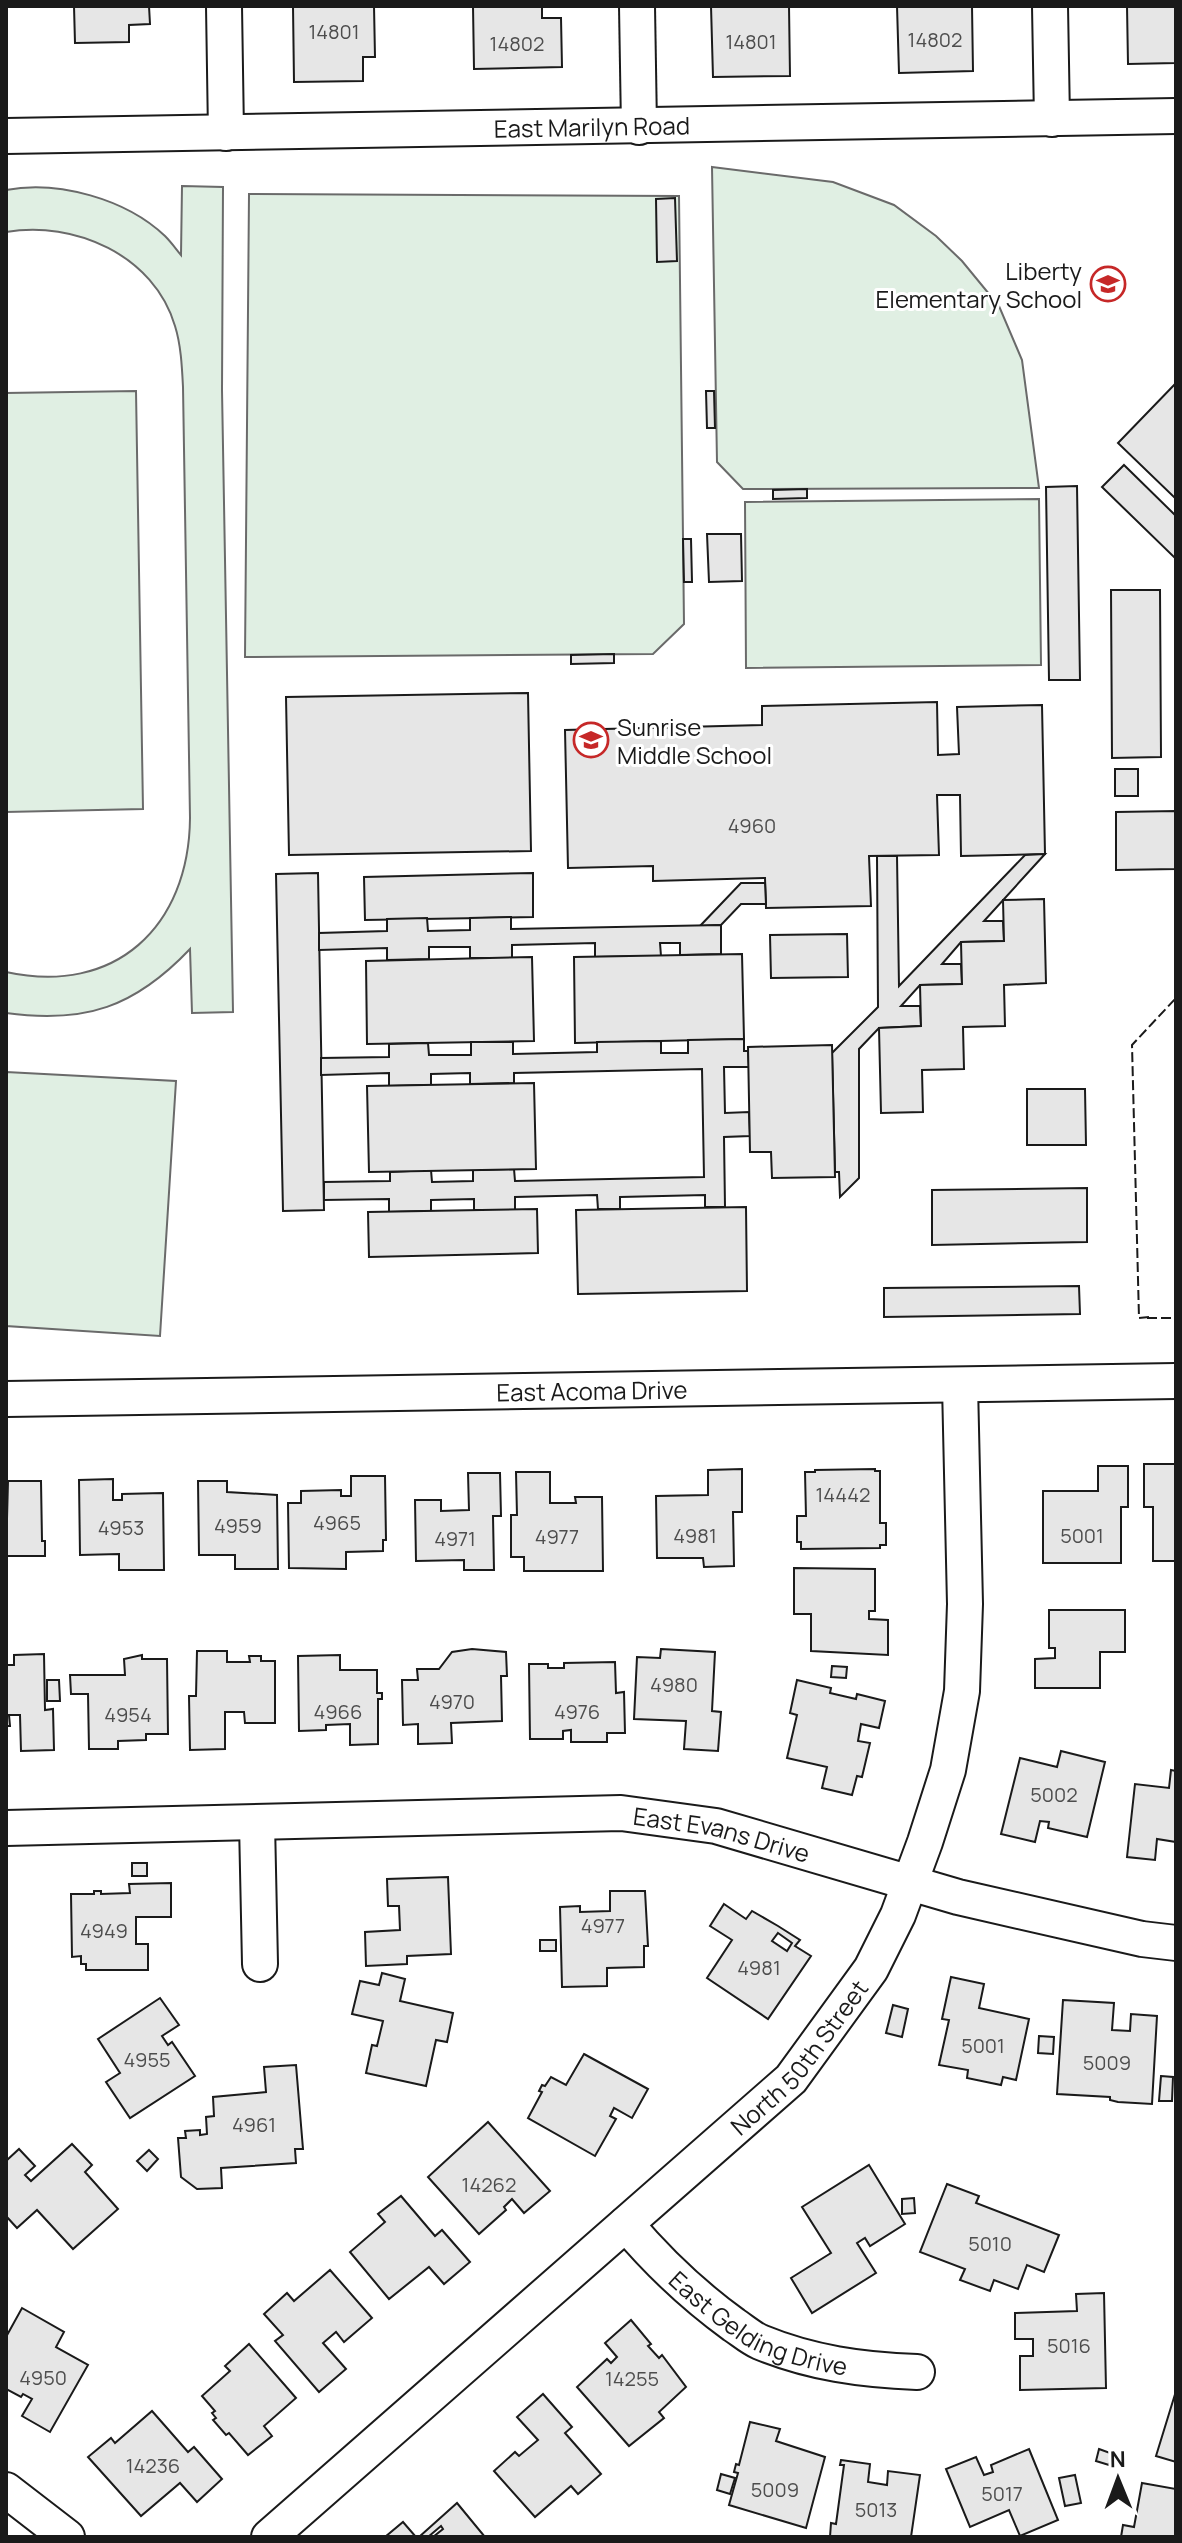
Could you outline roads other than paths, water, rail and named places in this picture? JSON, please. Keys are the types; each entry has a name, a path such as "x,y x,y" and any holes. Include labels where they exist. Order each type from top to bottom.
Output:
{"street":[{"path":"224,6 226,133"},
{"path":"637,6 639,127"},
{"path":"1050,6 1052,119"},
{"name":"East Marilyn Road","path":"6,136 1176,116"},
{"name":"East Acoma Drive","path":"6,1399 1176,1381"},
{"name":"North 50th Street","path":"269,2537 791,2079 871,1969 898,1915 948,1770 962,1691 965,1604 960,1385"},
{"name":"East Evans Drive","path":"6,1828 621,1813 716,1826 958,1897 1142,1939 1176,1943"},
{"path":"257,1823 260,1964"},
{"name":"East Gelding Drive","path":"626,2224 652,2254 707,2305 757,2341 815,2361 866,2370 917,2372"},
{"path":"6,2490 67,2537"}],"place":[{"name":"Liberty Elementary School","path":"1108,284"},
{"name":"Sunrise Middle School","path":"591,740"}]}
